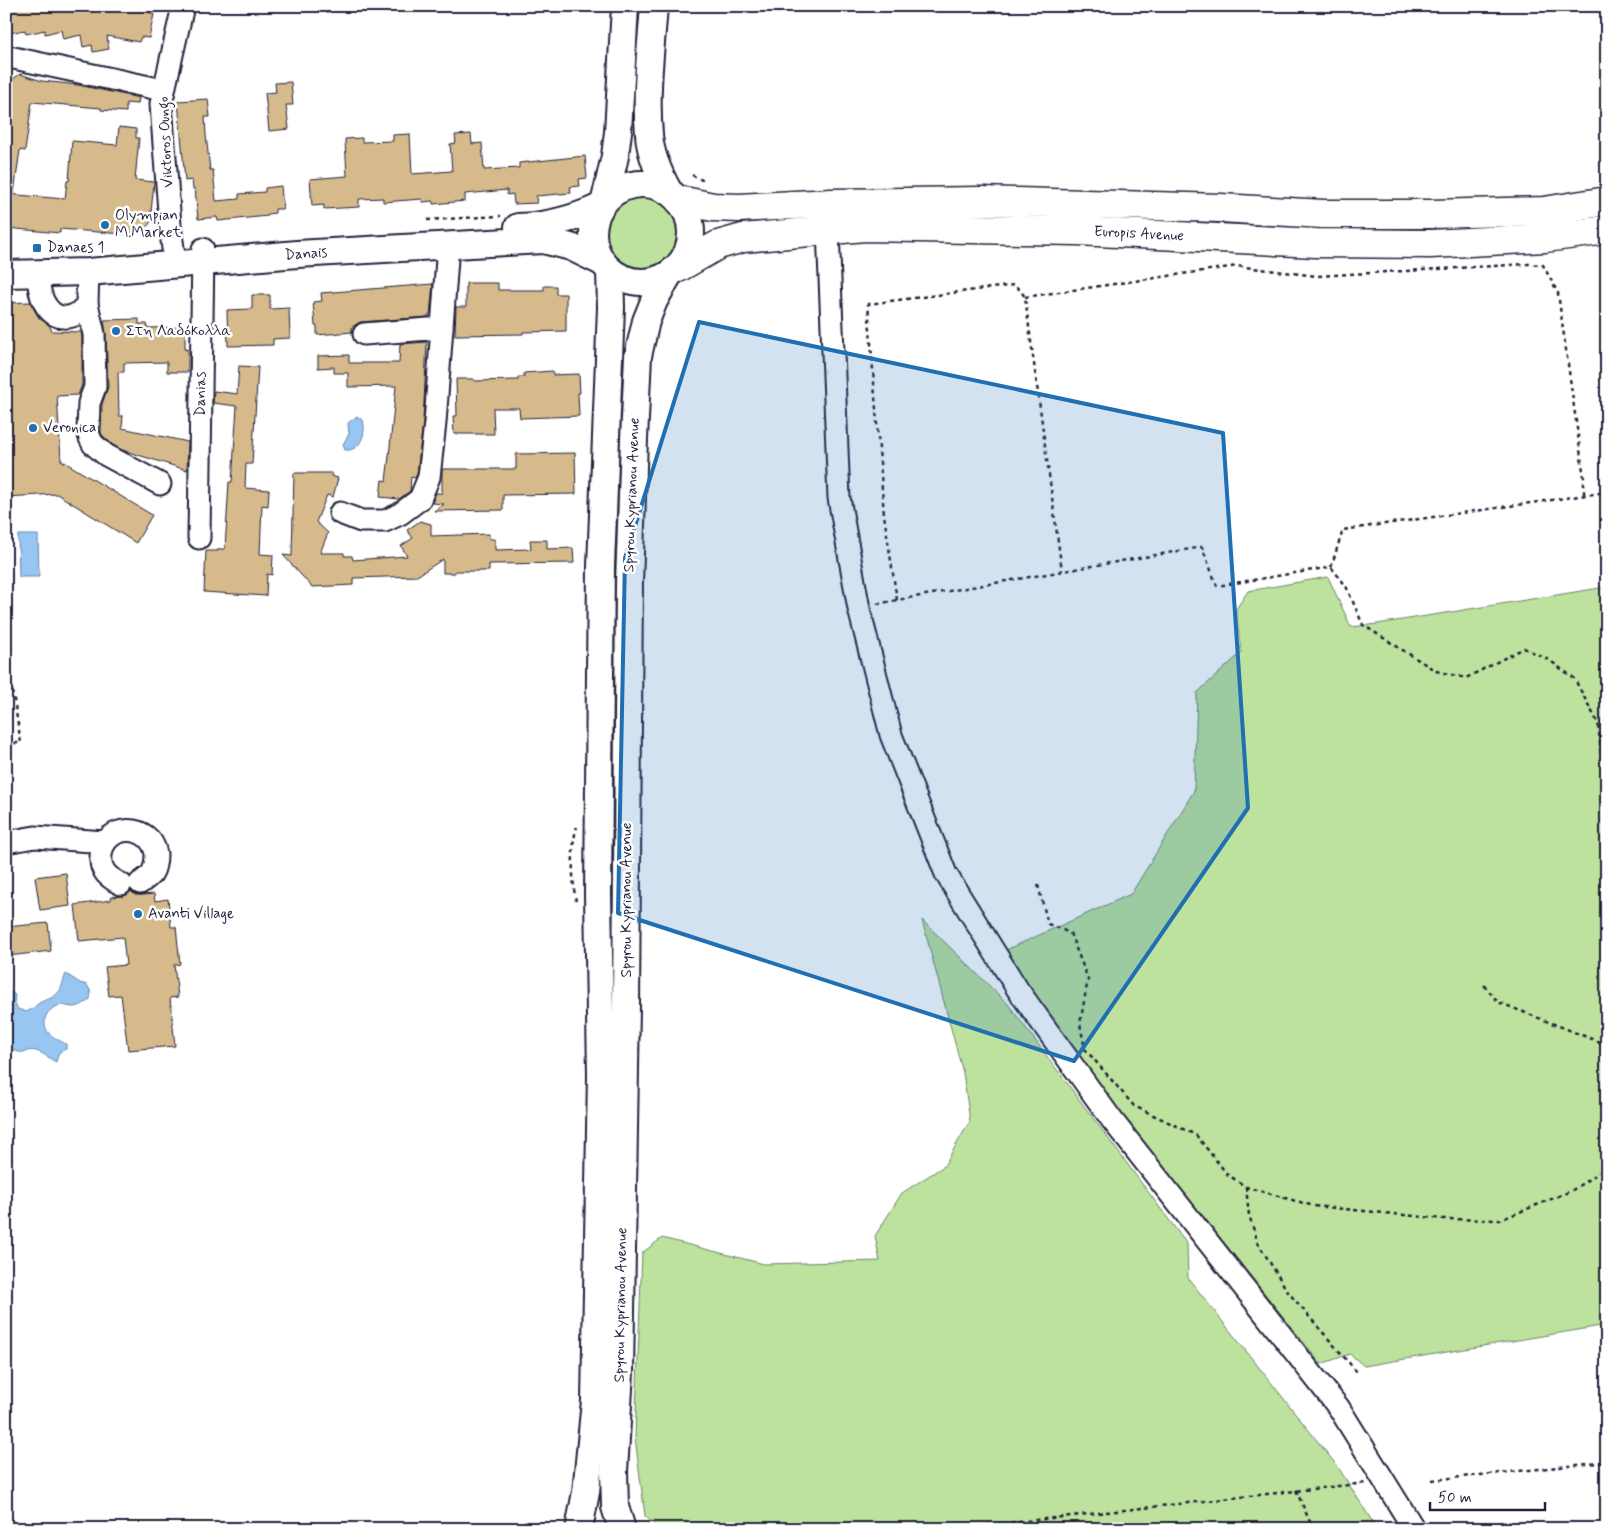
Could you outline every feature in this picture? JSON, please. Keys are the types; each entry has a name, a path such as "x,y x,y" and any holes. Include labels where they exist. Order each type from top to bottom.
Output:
{"highway":[{"name":"Europis Avenue","path":"674,196 713,207 739,208 832,203 981,201 1221,208 1323,214 1544,211 1607,201"},
{"name":"Europis Avenue","path":"673,272 718,245 743,238 865,227 1047,230 1316,243 1421,244 1545,238 1607,230"}],"main road":[{"path":"625,6 615,156 603,204 593,225 593,235 597,254 606,266 623,279 638,283 654,282 673,272 685,258 692,234 686,210 674,196 657,166 649,134 654,6"},
{"path":"603,204 614,193 624,187 635,184 653,185 674,196"},
{"name":"Danais","path":"203,256 418,232 541,226 583,214 603,204"},
{"name":"Danais","path":"6,260 297,254 543,240 572,247 606,266"},
{"name":"Danais","path":"6,274 88,272 174,257"},
{"name":"Spyrou Kyprianou Avenue","path":"579,1529 586,1492 596,1392 601,1075 598,894 601,595 611,307 606,266"},
{"name":"Spyrou Kyprianou Avenue","path":"622,1529 615,1507 614,1471 620,1372 626,997 629,584 633,458 638,356 646,321 654,302 673,272"}],"street":[{"name":"Viktoros Oungo","path":"174,257 161,104 183,6"},
{"path":"9,57 163,90"},
{"path":"828,230 839,498 859,609 891,736 946,874 1018,990 1101,1105 1339,1408 1414,1529"},
{"path":"340,513 361,521 385,521 400,514 420,499 429,477 435,423 448,245"},
{"name":"Danias","path":"199,538 203,256"},
{"path":"88,272 87,304 94,334 95,387 89,403 88,432 90,438 93,444 106,455 160,484"},
{"path":"37,273 44,304 58,316 68,318 76,316 87,304"},
{"path":"364,334 442,328"},
{"path":"6,842 35,837 105,842 119,831 136,831 144,834 154,848 155,866 151,873 131,884 109,878 103,870 100,860 105,842"}],"path":[{"path":"427,220 506,215"},
{"path":"1024,297 1237,266 1316,276 1528,264 1543,265 1558,293 1584,478 1584,495"},
{"path":"897,600 884,515 868,304 1014,285 1020,290 1024,297 1062,571"},
{"path":"1331,566 1343,530 1607,492"},
{"path":"859,609 897,600 1202,547 1217,586 1331,566"},
{"path":"1331,566 1346,586 1363,625 1436,671 1466,678 1524,648 1549,660 1574,678 1598,723 1607,807"},
{"path":"6,651 22,743 6,743"},
{"path":"578,909 574,891 573,836 580,820"},
{"path":"1038,885 1048,924 1070,934 1088,979 1080,1024 1085,1049 1134,1106 1196,1135 1227,1174 1246,1186 1314,1206 1444,1218 1500,1220 1571,1191 1607,1168"},
{"path":"1484,985 1498,1002 1607,1045"},
{"path":"1246,1186 1249,1215 1258,1243 1288,1292 1357,1372"},
{"path":"1432,1480 1607,1462"},
{"path":"956,1529 1384,1481"},
{"path":"1296,1490 1313,1529"}],"highlighted area":[{"path":"699,322 1223,433 1248,808 1074,1061 618,913 625,558"}],"green space":[{"path":"635,196 649,196 663,202 673,212 679,226 677,247 663,264 649,270 635,270 621,264 611,254 605,240 605,226 611,212 621,202"},
{"path":"1328,577 1351,627 1606,587 1607,1325 1364,1366 1350,1354 1321,1364 1122,1115 1031,991 1006,950 1131,894 1194,791 1197,693 1241,653 1236,609 1248,591"},
{"path":"922,920 1008,1004 1187,1244 1188,1278 1338,1467 1377,1529 658,1528 645,1516 635,1438 642,1253 662,1238 764,1264 880,1261 875,1236 902,1193 944,1166 970,1121 963,1073"}],"water":[{"path":"356,417 363,420 363,436 355,448 345,450 343,444 349,434 348,423"},
{"path":"18,535 38,535 39,577 19,577"},
{"path":"66,974 87,985 91,992 90,999 82,1004 73,1007 63,1005 56,1007 46,1016 46,1029 54,1037 66,1044 66,1049 59,1052 56,1062 39,1052 16,1051 6,1043 6,989 15,995 14,1003 18,1009 26,1012 58,993"}],"building":[{"path":"6,6 40,6 41,9 58,6 59,11 83,6 151,6 150,13 154,14 149,38 141,37 139,42 107,36 109,49 93,52 92,45 83,47 81,35 63,39 61,30 45,34 45,30 26,34 25,30 9,33"},
{"path":"20,74 42,81 78,85 139,98 138,104 126,103 126,112 32,102 25,151 20,150 14,193 6,192 6,103 8,93 6,84"},
{"path":"291,82 293,105 286,105 289,129 269,131 265,93 276,92 275,83"},
{"path":"208,99 210,117 205,117 206,135 210,170 213,170 216,201 239,199 239,194 265,192 265,188 281,186 283,209 275,209 275,213 268,214 268,216 218,221 217,217 198,219 195,189 193,189 192,180 185,181 178,101"},
{"path":"119,127 136,129 136,138 139,138 135,180 154,182 150,223 143,231 123,234 60,229 60,233 6,228 6,194 65,199 67,181 69,181 72,141 117,145"},
{"path":"410,134 412,174 452,171 450,144 456,143 455,135 471,134 472,144 482,143 484,170 519,168 519,163 585,156 587,178 579,179 580,186 570,187 571,193 536,196 537,203 514,204 513,194 507,195 507,190 465,194 465,201 433,204 433,201 423,202 422,199 383,202 383,198 359,199 359,207 324,209 324,205 312,206 310,179 347,176 345,139 362,138 362,142 393,141 393,135"},
{"path":"466,283 498,283 498,290 544,290 544,286 556,286 556,294 566,294 566,331 455,335 456,307 466,307"},
{"path":"433,284 430,315 428,317 360,322 352,327 352,332 317,335 313,302 322,301 321,293"},
{"path":"252,295 270,295 270,309 289,308 290,338 273,339 273,345 228,346 227,310 252,309"},
{"path":"30,302 39,318 49,325 52,331 81,332 82,336 82,385 78,395 57,396 61,460 152,515 136,543 57,494 6,497 6,303"},
{"path":"139,319 139,324 147,324 148,328 185,327 185,350 188,349 188,372 167,372 167,362 124,363 124,372 118,372 119,416 123,416 122,428 188,442 187,470 122,450 113,445 101,433 102,404 108,387 104,320"},
{"path":"427,342 423,422 417,474 415,478 411,477 410,491 399,499 380,497 382,480 386,481 396,386 348,387 348,373 334,373 334,367 318,368 318,356 349,355 349,363 399,363 400,344"},
{"path":"239,366 258,367 252,464 246,464 245,488 269,490 268,506 262,505 260,554 273,555 272,575 267,574 266,596 204,592 206,551 225,549 229,482 232,482 237,406 213,403 214,391 237,394"},
{"path":"553,371 553,375 579,374 579,416 520,418 519,408 493,408 494,434 454,434 453,416 457,416 456,379 474,379 474,381 518,380 518,377 524,377 524,373"},
{"path":"575,453 576,494 503,495 503,510 434,511 444,504 432,503 436,493 442,493 442,469 516,469 516,454"},
{"path":"294,473 332,473 331,476 338,478 333,497 327,495 316,522 328,533 320,553 344,553 344,556 352,556 353,560 407,556 401,546 413,538 407,530 420,521 431,524 431,536 489,534 489,539 495,539 495,550 531,549 530,540 547,540 547,549 573,548 574,563 489,564 489,571 443,573 443,559 417,576 353,578 353,585 312,587 283,555 292,556"},
{"path":"66,873 70,906 40,910 35,877"},
{"path":"131,891 135,895 154,894 155,901 168,899 171,927 176,927 180,964 174,965 178,997 170,998 175,1046 128,1050 121,995 109,996 105,967 126,965 123,937 79,941 75,905 111,900 111,897 127,895"},
{"path":"48,923 51,951 8,956 6,927"}],"place":[{"name":"Olympian M.Market","path":"105,225"},
{"name":"Danaes 1","path":"37,248"},
{"name":"Στη Λαδόκολλα","path":"116,331"},
{"name":"Veronica","path":"33,428"},
{"name":"Avanti Village","path":"138,914"}]}
